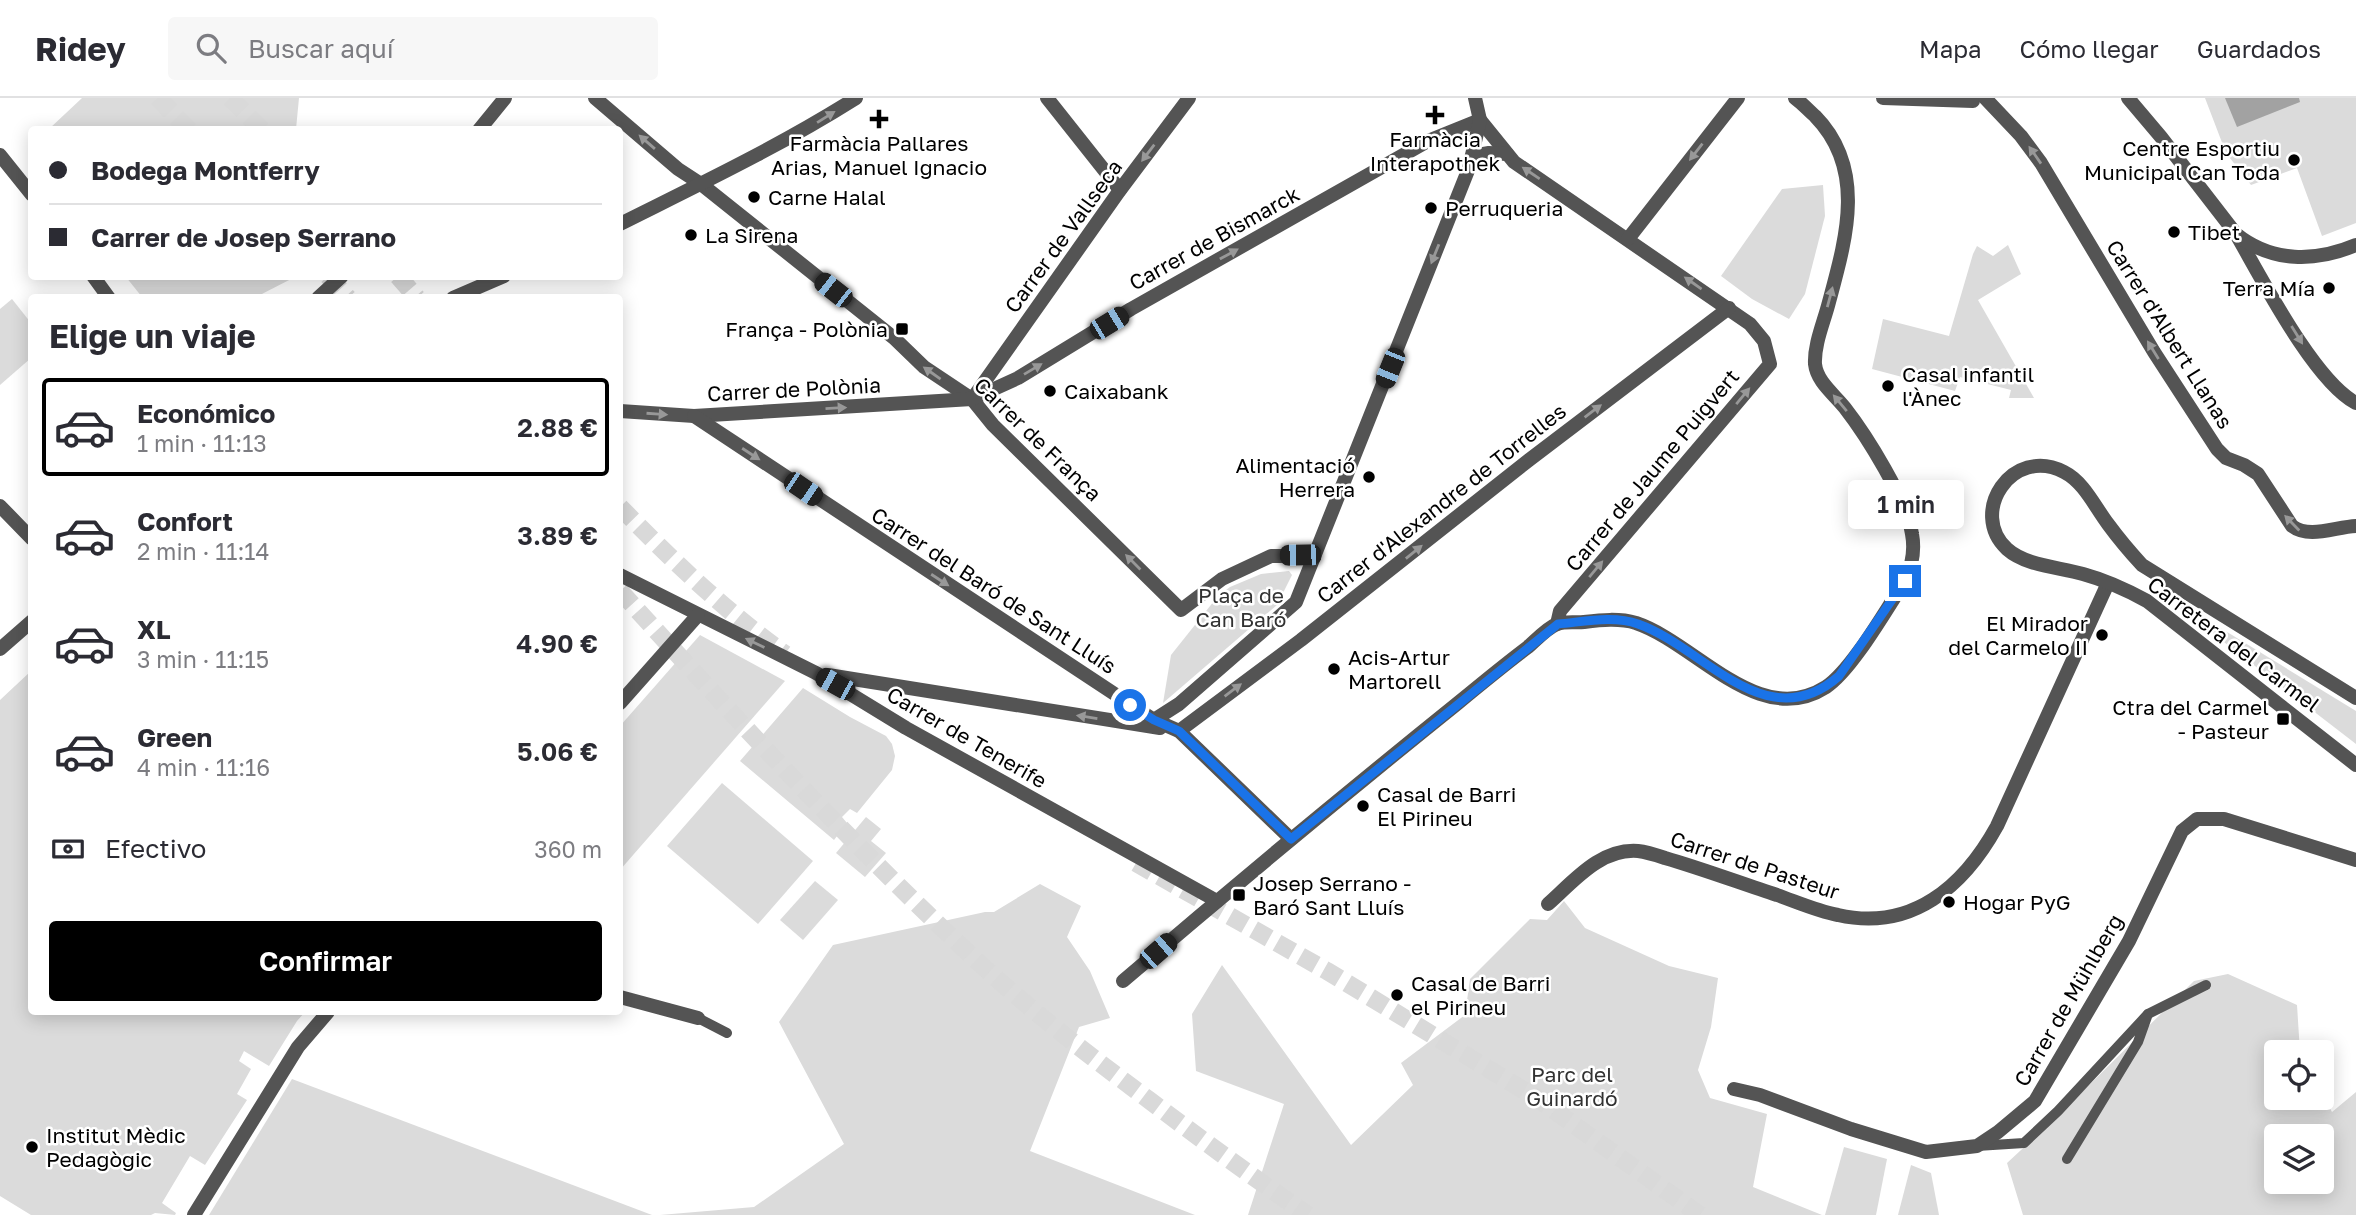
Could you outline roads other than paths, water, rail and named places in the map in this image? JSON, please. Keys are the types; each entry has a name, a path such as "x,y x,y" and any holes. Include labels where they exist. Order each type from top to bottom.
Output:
{"street":[{"path":"482,126 505,98"},
{"name":"Carrer de França","path":"595,98 678,169 701,184 894,338 924,367 972,399 993,425 1181,610 1222,579 1272,556 1314,556"},
{"path":"623,223 819,121 856,98"},
{"path":"1048,98 1120,190"},
{"name":"Carrer de Vallseca","path":"972,399 1120,190 1189,98"},
{"path":"1154,720 1179,704 1296,601 1472,156 1480,120 1475,98"},
{"path":"1628,239 1738,98"},
{"path":"1124,981 1291,839 1558,624 1624,620 1638,624 1675,643 1735,683 1756,694 1769,697 1802,696 1827,686 1839,676 1905,581 1910,569 1913,537 1904,506 1868,441 1816,372 1817,346 1847,232 1848,185 1845,166 1837,146 1823,125 1795,98"},
{"path":"1883,98 1979,100"},
{"path":"2128,98 2236,234 2272,296 2324,375 2345,398 2356,403"},
{"name":"Carrer d'Albert Llanas","path":"1979,100 2021,136 2040,163 2154,352 2222,455 2258,474 2298,531 2312,532 2356,526"},
{"path":"1480,120 1514,162 1729,308"},
{"name":"Carrer de Bismarck","path":"972,399 1018,378 1131,309 1428,141 1480,120"},
{"path":"1472,156 1507,154"},
{"path":"0,155 28,190"},
{"path":"2236,234 2259,250 2292,257 2322,256 2356,245"},
{"path":"322,294 338,280"},
{"path":"462,294 495,280"},
{"name":"Carrer de Jaume Puigvert","path":"1558,624 1560,611 1770,364 1764,341 1750,324 1729,308"},
{"name":"Carrer d'Alexandre de Torrelles","path":"1179,731 1301,640 1729,308"},
{"name":"Carrer de Polònia","path":"623,411 694,416 972,399"},
{"name":"Carrer del Baró de Sant Lluís","path":"694,416 1154,720 1179,731 1291,839"},
{"name":"Carretera del Carmel","path":"2356,698 2142,565 2124,545 2086,492 2064,471 2048,466 2021,468 2002,486 1993,506 1993,519 2007,549 2023,558 2087,575 2147,601 2356,765"},
{"path":"0,506 28,535"},
{"name":"Carrer de Tenerife","path":"623,577 816,673 873,708 1217,901"},
{"name":"Carrer de Pasteur","path":"1548,905 1590,866 1627,851 1639,851 1687,864 1837,915 1873,918 1907,912 1925,905 1956,883 1983,852 2108,583"},
{"path":"623,701 698,615"},
{"path":"0,649 28,624"},
{"path":"816,673 1179,731"},
{"path":"873,708 881,684"},
{"name":"Carrer de Mühlberg","path":"1734,1089 1760,1095 1851,1129 1926,1152 1977,1146 2035,1101 2129,941 2182,831 2197,820 2224,819 2356,860"},
{"path":"623,998 698,1018"},
{"path":"194,1215 298,1047 325,1015"}],"lane":[{"path":"1977,1146 2024,1143 2058,1111 2147,1014 2206,985"},
{"path":"2067,1159 2138,1042 2147,1014"},
{"path":"698,1018 727,1033"}],"tunnel":[{"path":"158,98 185,126"},
{"path":"230,98 258,126"},
{"path":"332,280 344,294"},
{"path":"401,280 414,294"},
{"path":"623,510 699,584 785,654"},
{"path":"623,594 846,833 988,971 1108,1069 1308,1215"},
{"path":"1136,863 1327,971 1538,1099 1700,1215"}],"place":[{"name":"Farmàcia Interapothek","path":"1435,115"},
{"name":"Farmàcia Pallares Arias, Manuel Ignacio","path":"879,119"},
{"name":"Centre Esportiu Municipal Can Toda","path":"2294,160"},
{"name":"Carne Halal","path":"754,197"},
{"name":"Perruqueria","path":"1431,208"},
{"name":"Tibet","path":"2174,232"},
{"name":"La Sirena","path":"691,235"},
{"name":"Terra Mía","path":"2329,288"},
{"name":"França - Polònia","path":"902,329"},
{"name":"Casal infantil l'Ànec","path":"1888,386"},
{"name":"Caixabank","path":"1050,391"},
{"name":"Alimentació Herrera","path":"1369,477"},
{"name":"El Mirador del Carmelo II","path":"2102,635"},
{"name":"Acis-Artur Martorell","path":"1334,669"},
{"name":"Ctra del Carmel - Pasteur","path":"2283,719"},
{"name":"Casal de Barri El Pirineu","path":"1363,806"},
{"name":"Josep Serrano - Baró Sant Lluís","path":"1239,895"},
{"name":"Hogar PyG","path":"1949,902"},
{"name":"Casal de Barri el Pirineu","path":"1397,995"},
{"name":"Institut Mèdic Pedagògic","path":"32,1147"}],"park label":[{"name":"Plaça de Can Baró","path":"1241,607"},
{"name":"Parc del Guinardó","path":"1572,1086"}]}
